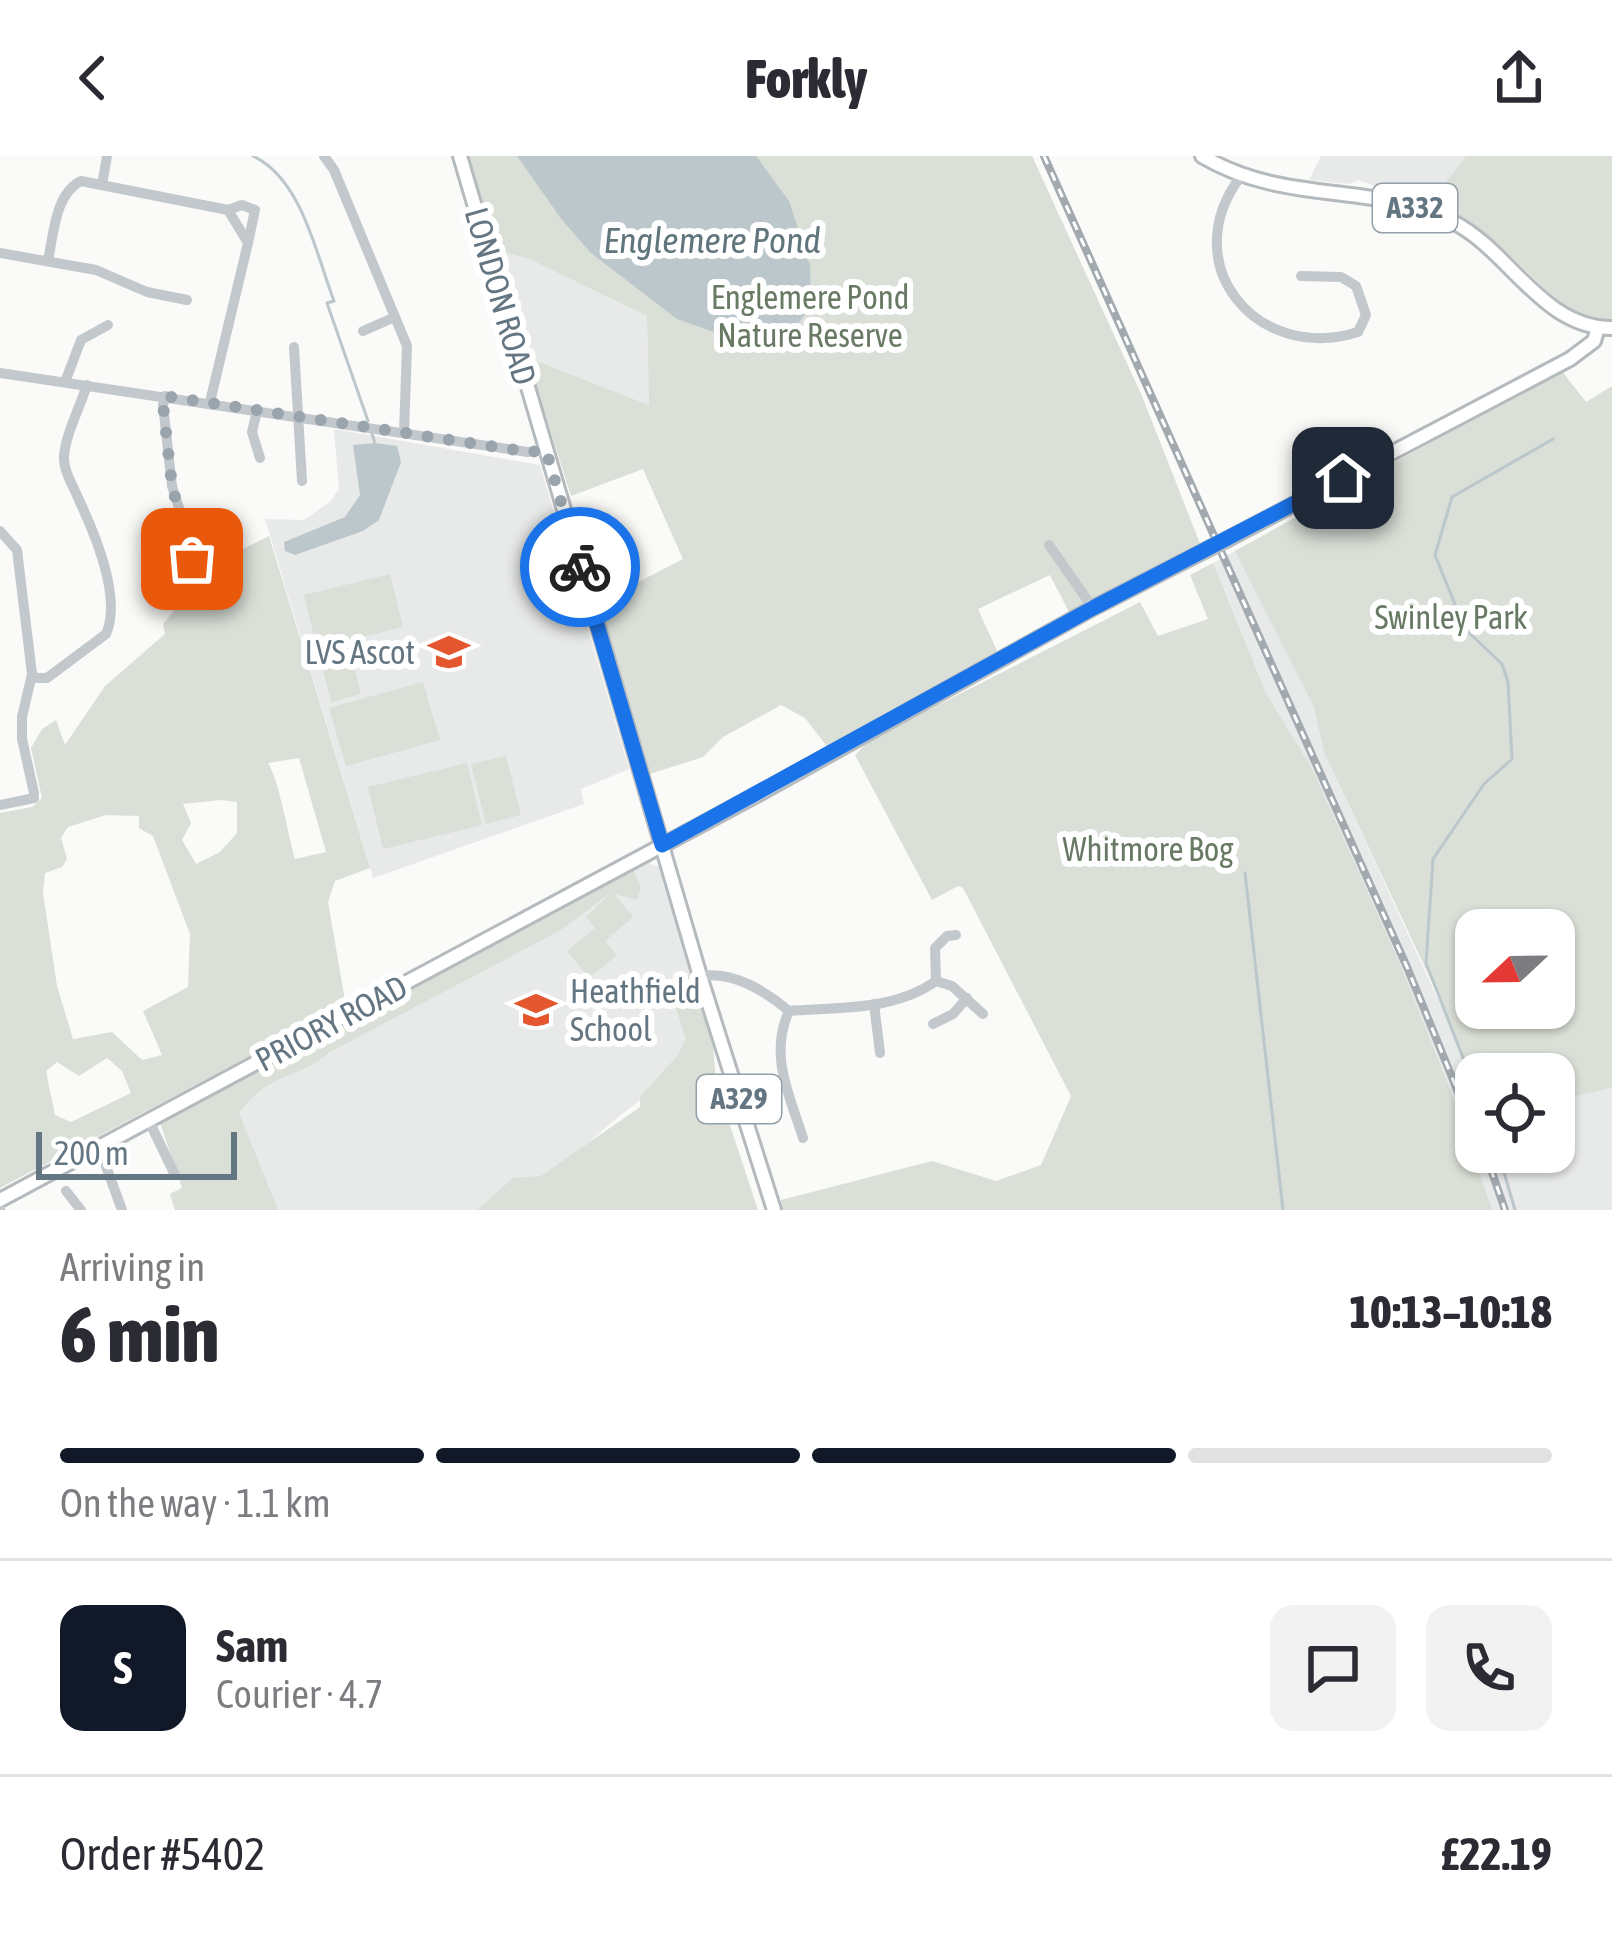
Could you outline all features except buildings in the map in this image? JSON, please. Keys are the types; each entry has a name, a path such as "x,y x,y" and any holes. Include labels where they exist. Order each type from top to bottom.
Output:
{"main road":[{"name":"LONDON ROAD","path":"460,156 700,976 775,1210"},
{"name":"A332","path":"1202,156 1275,187 1383,201 1436,214 1477,237 1554,308 1605,328"},
{"name":"PRIORY ROAD","path":"0,1206 60,1181 99,1147 1093,608 1570,359 1605,328"}],"street":[{"path":"101,185 107,156"},
{"path":"324,156 334,170 409,356 404,433"},
{"path":"1241,176 1218,216 1218,269 1238,304 1272,329 1299,337 1339,338 1358,332 1366,315 1356,286 1341,277 1301,276"},
{"path":"48,260 62,197 81,181 228,210 242,205 255,210 210,402"},
{"path":"228,210 248,243"},
{"path":"0,253 96,271 147,292 187,301"},
{"path":"362,331 395,317"},
{"path":"65,382 82,340 108,325"},
{"path":"294,347 302,481"},
{"path":"0,373 529,452 546,450"},
{"path":"32,674 47,678 110,627 99,544 65,468 64,454 87,385"},
{"path":"165,396 172,486 189,539 196,592"},
{"path":"257,410 252,432 260,458"},
{"path":"0,531 17,550 32,674 22,739 34,795 0,805"},
{"path":"576,551 605,542"},
{"path":"1049,545 1093,608"},
{"path":"937,981 935,947 956,935"},
{"path":"700,976 760,988 789,1011 904,1000 937,981 952,986 983,1014"},
{"path":"934,1024 953,1014 967,998"},
{"path":"874,1004 880,1052"},
{"path":"789,1011 778,1034 778,1057 803,1138"},
{"path":"149,1120 175,1174"},
{"path":"99,1147 122,1210"},
{"path":"60,1181 81,1210"}],"shaded area":[{"path":"1321,156 1466,156 1429,204 1381,194 1377,187 1359,180 1349,184 1309,180"},
{"path":"495,250 529,259 647,316 649,405 527,357"},
{"name":"LVS Ascot","path":"334,429 540,465 629,769 581,789 584,804 373,878 265,519 304,520 330,502 339,489"},
{"path":"1235,551 1314,708 1326,756 1461,1053 1455,1053 1455,1101 1402,968 1312,768 1267,695 1213,563"},
{"name":"Heathfield School","path":"647,862 659,867 713,1046 618,1117 511,1210 175,1210 170,1194 182,1188 160,1122"},
{"path":"1612,1088 1612,1210 1492,1210 1480,1173 1575,1173 1575,1096"}],"green space":[{"name":"Englemere Pond Nature Reserve","path":"465,156 1032,156 1142,396 1201,546 1070,614 1050,575 978,609 998,653 829,749 805,718 781,705 723,737 703,757 650,774 600,602 683,559 643,469 571,496 527,357 649,405 647,316 529,259 495,250"},
{"path":"1466,156 1612,156 1612,320 1570,308 1486,237 1429,204"},
{"name":"Swinley Park","path":"1561,370 1586,402 1612,386 1612,1088 1575,1096 1575,1053 1460,1053 1436,991 1324,752 1314,708 1235,551"},
{"path":"269,536 370,868 335,881 328,902 346,1006 0,1188 0,813 32,807 42,798 31,748 42,729 56,720 65,745 105,686 165,634 163,624 193,587 243,549","holes":["299,758 326,852 295,859 268,763","237,802 237,833 220,852 196,864 182,840 191,823 183,804","106,815 139,816 139,828 153,836 190,934 188,987 143,1011 162,1055 142,1060 112,1032 73,1039 57,986 43,893 45,873 62,867 67,859 61,838 68,827","107,1058 122,1071 131,1093 71,1122 55,1115 46,1071 57,1062 79,1076"]},
{"name":"Whitmore Bog","path":"1213,563 1267,695 1312,768 1402,968 1455,1101 1455,1173 1480,1173 1492,1210 782,1210 781,1200 932,1161 996,1181 1041,1165 1071,1096 963,888 958,886 932,900 855,755 871,739 1140,602 1158,636 1208,619 1190,575"},
{"path":"390,574 403,627 317,648 304,595"},
{"path":"349,645 361,694 331,702 319,653"},
{"path":"423,682 440,740 346,766 329,708"},
{"path":"506,756 521,815 486,824 471,764"},
{"path":"467,763 482,825 383,849 368,787"},
{"path":"633,870 641,887 637,900 614,894 633,917 605,941 617,955 589,978 567,951 595,928 586,917 612,892 559,931 273,1082 251,1099 239,1113 278,1210 175,1210 170,1194 182,1188 160,1122"},
{"path":"691,973 713,1046 716,1083 758,1210 477,1210 513,1178 541,1176 640,1107 640,1097 678,1055 686,1039 669,987"}],"water":[{"name":"Englemere Pond","path":"517,156 756,156 789,201 810,265 809,309 796,326 762,338 731,338 677,319 591,253"},
{"path":"353,445 397,446 401,462 379,520 363,531 295,555 285,551 284,542 345,517 360,495"}],"waterway":[{"path":"253,156 284,182 305,220 334,301 327,303 368,421"},
{"path":"371,431 375,443"},
{"path":"1461,1053 1426,963 1433,859 1484,784 1512,759 1508,682 1502,664 1465,629 1435,555 1452,497 1553,439"},
{"path":"1245,873 1283,1210"},
{"path":"1504,1173 1515,1210"}],"railway":[{"path":"1044,156 1407,967 1455,1085"},
{"path":"1492,1173 1505,1210"}],"way so far":[{"path":"192,559 172,486 165,396 529,452 546,450 580,567"}],"place":[{"name":"LVS Ascot","path":"449,652"},
{"name":"Heathfield School","path":"536,1010"}],"route":[{"path":"580,567 662,845 1093,608 1343,478"}]}
